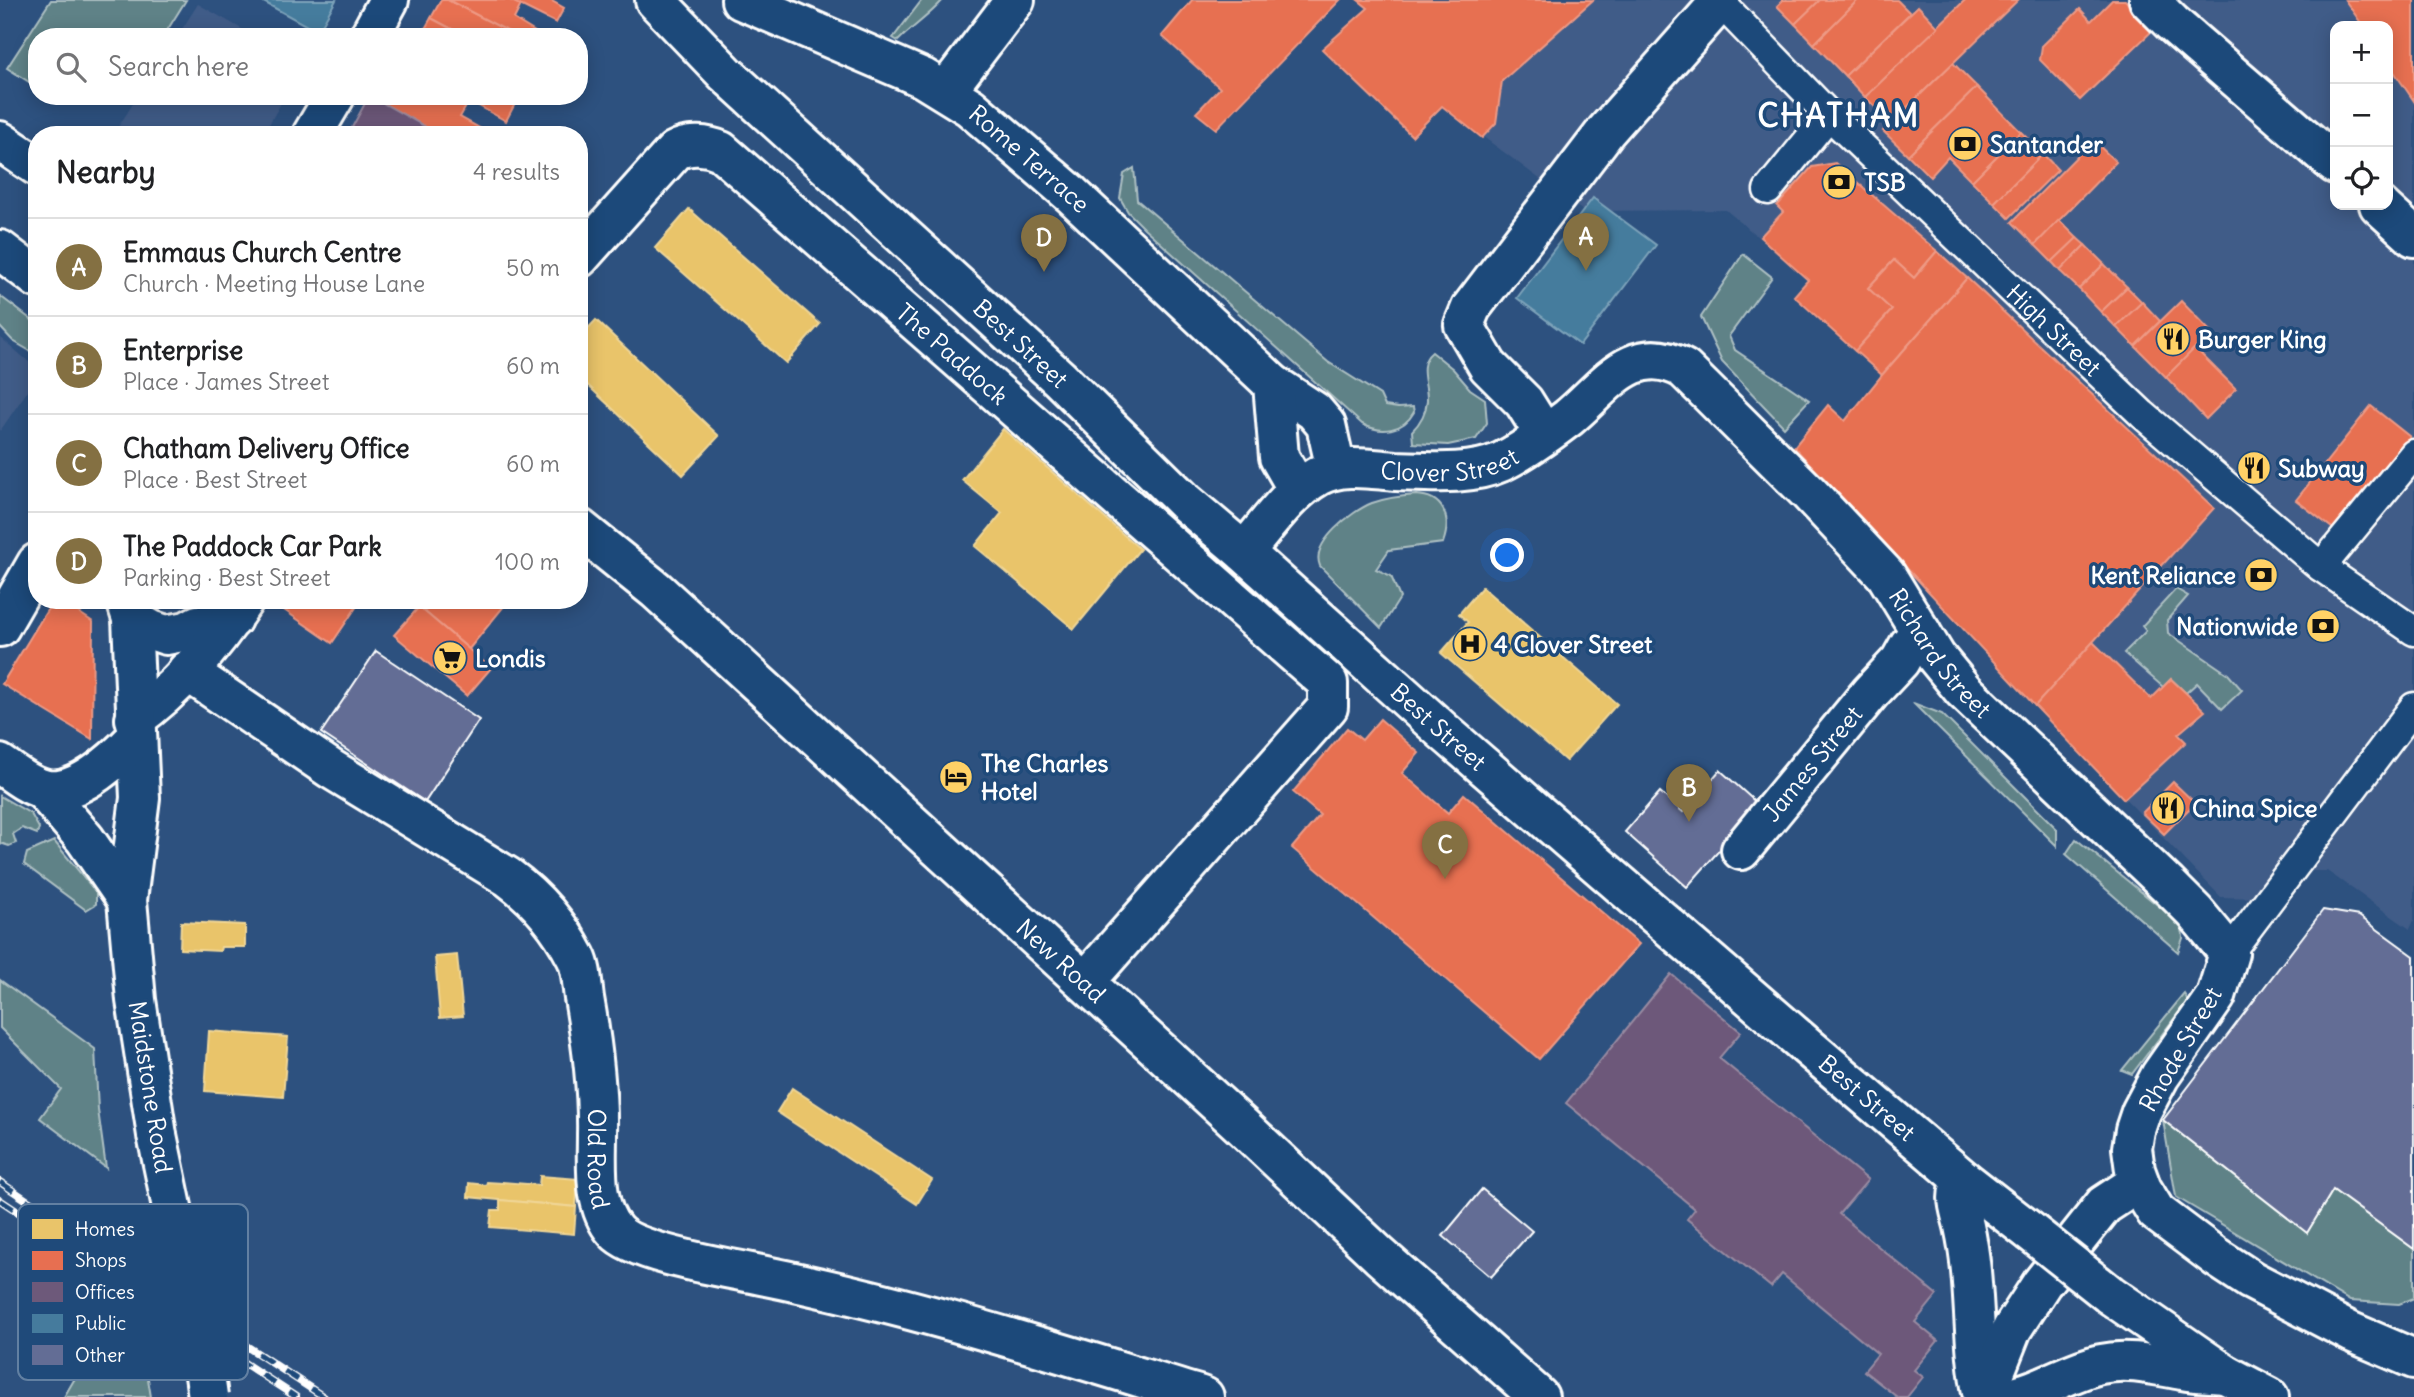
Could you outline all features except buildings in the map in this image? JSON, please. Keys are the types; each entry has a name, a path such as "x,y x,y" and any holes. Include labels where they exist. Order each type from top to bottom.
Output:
{"street":[{"path":"374,28 389,0"},
{"name":"Best Street","path":"655,0 726,74 1059,378 1185,502 1443,731 1964,1180 2109,1294 2225,1374 2269,1397"},
{"name":"Rome Terrace","path":"741,0 912,73 946,91 985,119 1071,194 1273,384 1314,411 1326,425 1336,469"},
{"path":"946,91 1015,0"},
{"path":"2150,0 2172,23 2330,160"},
{"path":"1544,434 1524,402 1488,366 1464,325 1471,308 1606,131 1719,1"},
{"name":"High Street","path":"1719,1 1829,115 2142,414 2321,567 2414,631"},
{"path":"317,126 330,105"},
{"path":"1768,190 1829,115"},
{"path":"0,141 28,160"},
{"name":"The Paddock","path":"588,248 673,153 690,147 709,147 721,151 1328,683 1328,707 1085,982"},
{"path":"2384,210 2414,237"},
{"path":"0,250 28,272"},
{"name":"Clover Street","path":"1244,552 1298,490 1318,477 1336,469 1360,467 1397,471 1470,471 1501,462 1567,419 1618,373 1641,361 1653,360"},
{"name":"Richard Street","path":"1653,360 1670,362 1690,374 1809,493 1886,575 1928,644 1963,690 2168,884 2229,953"},
{"path":"1273,384 1279,457 1298,490"},
{"path":"2321,567 2414,454"},
{"name":"New Road","path":"588,535 656,590 1380,1256 1539,1397"},
{"path":"0,627 28,580"},
{"path":"129,610 151,630 166,635 187,631 238,609"},
{"path":"0,764 17,777 43,790 63,790 84,780 120,755 135,729 238,609"},
{"name":"Maidstone Road","path":"129,610 140,798 127,900 136,1000 157,1135 171,1204"},
{"name":"James Street","path":"1741,850 1884,678 1904,680 1928,644"},
{"name":"Old Road","path":"187,671 331,769 455,844 530,894 554,920 575,956 588,1022 597,1111 600,1198 612,1228 630,1243 932,1315 1204,1397"},
{"name":"Rhode Street","path":"2414,708 2229,953 2216,996 2160,1076 2141,1112 2132,1140 2139,1182 2156,1212 2228,1265 2302,1307 2370,1341 2414,1359"},
{"name":"Maidstone Road","path":"43,790 85,839 127,900"},
{"path":"1964,1180 1957,1195 1973,1288 1976,1356 1984,1397"},
{"path":"1984,1397 2012,1329 2042,1283 2104,1205 2139,1182"},
{"path":"2008,1397 2029,1394 2074,1371 2105,1363 2139,1362 2225,1374"}],"shaded area":[{"path":"1358,0 2414,0 2414,920 2410,929 2327,871 2279,871 2262,898 2221,897 2035,706 2214,508 1968,279 1882,375 1794,296 1808,279 1726,210 1583,211 1443,107 1412,136 1322,49 1367,9"},
{"path":"198,4 240,28 183,28"},
{"path":"132,105 280,105 268,126 119,126"},
{"path":"0,337 28,361 28,390 0,431"}],"green space":[{"path":"51,0 186,0 169,28 33,28"},
{"path":"922,0 943,0 898,41 893,38"},
{"path":"28,36 28,81 7,68"},
{"path":"1134,168 1137,200 1328,362 1380,395 1385,406 1413,407 1414,412 1409,419 1398,427 1384,430 1362,424 1144,228 1128,212 1120,198 1124,174"},
{"path":"1743,254 1772,277 1729,336 1735,350 1809,400 1784,427 1722,362 1701,317"},
{"path":"0,296 28,317 28,350 13,341 0,327"},
{"path":"1432,352 1453,369 1470,389 1485,399 1487,423 1476,439 1448,445 1413,443 1412,431 1422,417 1426,405 1424,369 1427,357"},
{"path":"1426,496 1439,504 1446,517 1446,534 1443,543 1389,550 1376,569 1391,576 1400,598 1381,628 1320,566 1321,548 1344,520 1364,507 1377,501"},
{"path":"2176,589 2188,596 2167,620 2168,633 2228,674 2242,690 2222,709 2197,683 2186,693 2171,679 2163,687 2124,653 2146,631 2142,626"},
{"path":"1913,703 1942,714 2057,829 2057,846"},
{"path":"0,796 31,814 39,828 37,834 22,828 13,834 16,843 9,846 0,843"},
{"path":"2076,839 2182,925 2183,938 2178,952 2066,854"},
{"path":"54,841 96,892 96,904 86,910 24,864 27,853"},
{"path":"0,980 95,1049 98,1110 106,1168 40,1118 61,1089 0,1028"},
{"path":"2184,994 2188,1000 2132,1074 2122,1070"},
{"path":"2163,1120 2307,1232 2333,1190 2414,1249 2414,1298 2399,1304 2350,1301 2176,1197"},
{"path":"74,1380 148,1380 151,1397 64,1397"}],"railway":[{"path":"0,1182 33,1204"},
{"path":"0,1200 18,1212"},
{"path":"248,1347 324,1397"},
{"path":"248,1366 296,1397"}],"place":[{"name":"Santander","path":"1965,144"},
{"name":"TSB","path":"1839,182"},
{"name":"Emmaus Church Centre","path":"1586,271"},
{"name":"The Paddock Car Park","path":"1044,272"},
{"name":"Burger King","path":"2173,339"},
{"name":"Subway","path":"2254,468"},
{"name":"Kent Reliance","path":"2261,575"},
{"name":"Nationwide","path":"2323,626"},
{"name":"4 Clover Street","path":"1470,644"},
{"name":"Londis","path":"450,658"},
{"name":"The Charles Hotel","path":"956,777"},
{"name":"China Spice","path":"2168,808"},
{"name":"Enterprise","path":"1689,822"},
{"name":"Chatham Delivery Office","path":"1445,879"}],"district":[{"name":"CHATHAM","path":"1839,115"}]}
